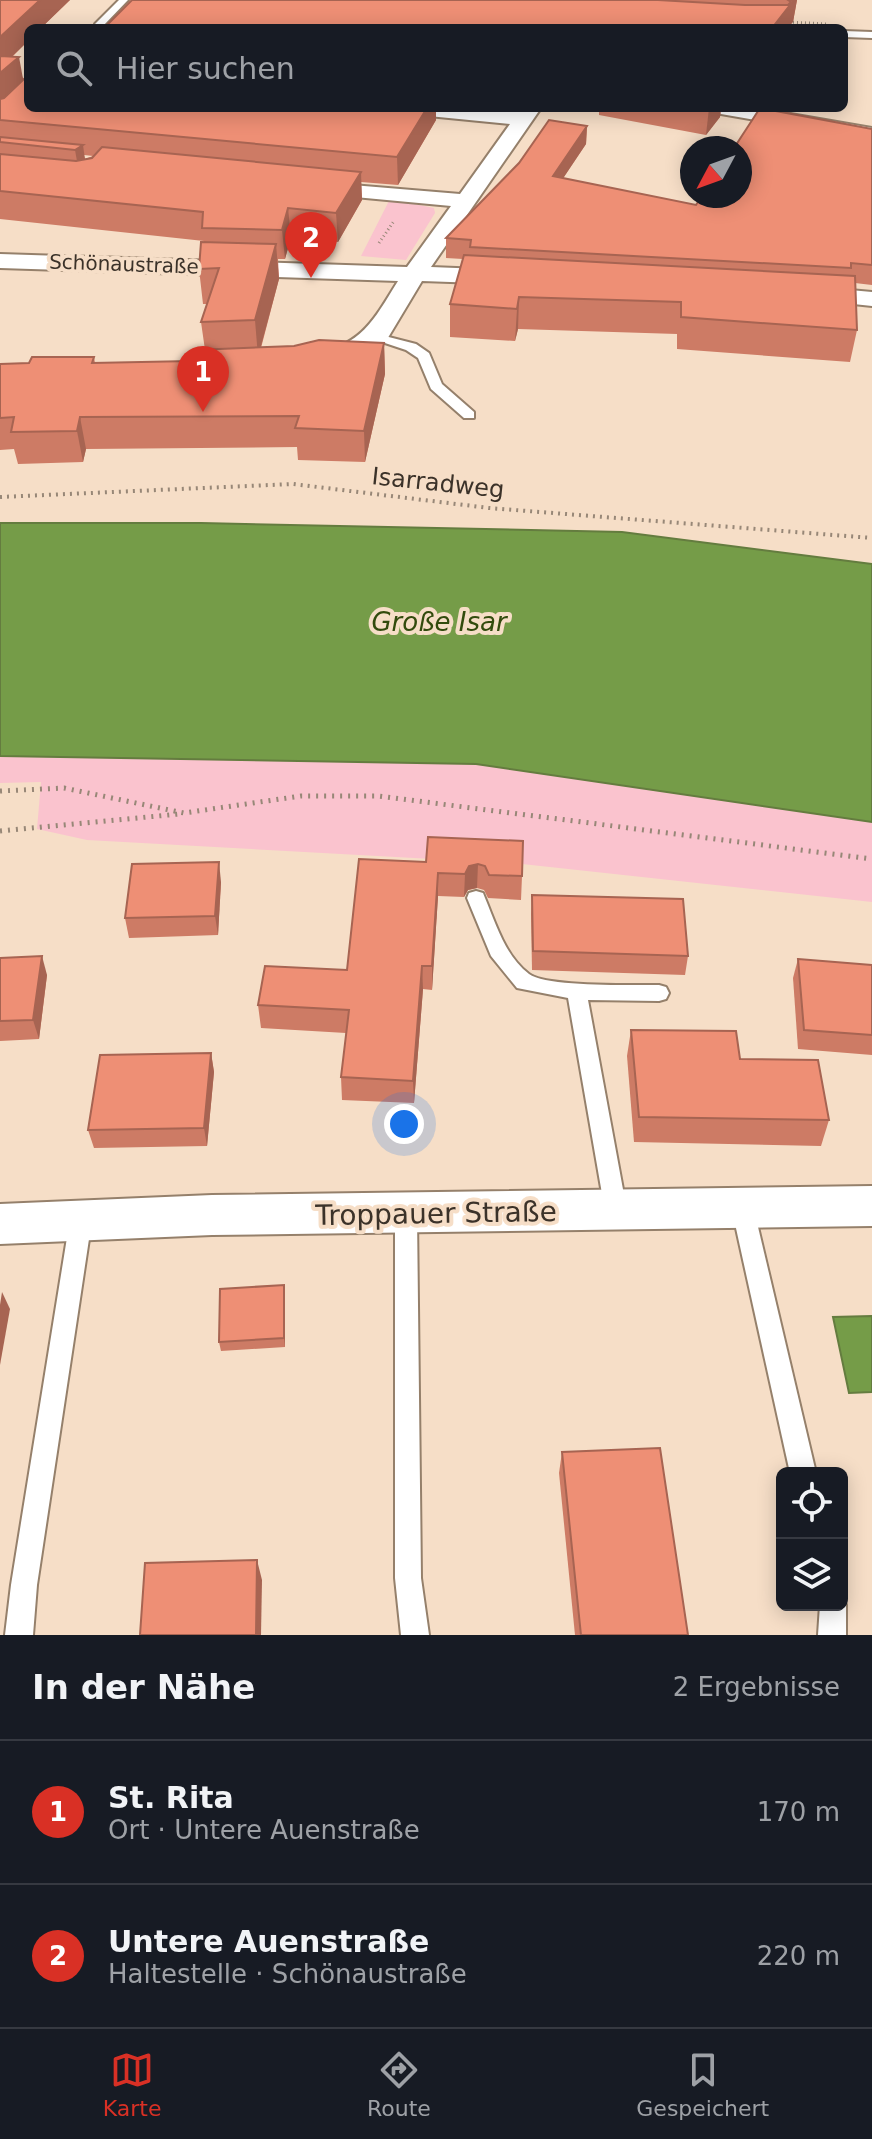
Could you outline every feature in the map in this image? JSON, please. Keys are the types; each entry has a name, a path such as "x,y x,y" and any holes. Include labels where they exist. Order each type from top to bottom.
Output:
{"street":[{"path":"488,112 528,114"},
{"path":"744,112 872,134"},
{"path":"296,366 337,357 377,336 415,273 528,114"},
{"path":"295,184 466,201"},
{"name":"Schönaustraße","path":"0,261 535,279"},
{"path":"778,292 872,299"},
{"name":"Troppauer Straße","path":"0,1224 81,1219 872,1206"}],"lane":[{"path":"100,24 124,0"},
{"path":"848,34 872,35"},
{"path":"377,336 411,347 424,356 436,386 469,415"},
{"path":"476,898 498,951 524,982 577,992 659,993"},
{"path":"577,992 616,1211"},
{"path":"743,1210 802,1467"},
{"path":"406,1214 408,1578 415,1635"},
{"path":"19,1635 24,1585 81,1219"},
{"path":"832,1635 833,1611"}],"path":[{"path":"776,20 829,24"},
{"name":"Isarradweg","path":"0,497 293,484 489,508 872,538"},
{"path":"0,791 64,788 184,813"},
{"path":"0,831 184,813 301,796 378,796 872,859"}],"shaded area":[{"path":"390,199 434,208 435,213 406,260 361,256"},
{"path":"0,756 476,764 872,822 872,902 522,864 87,840 37,829 41,782 0,783"}],"water":[{"name":"Große Isar","path":"0,523 201,523 622,532 872,564 872,822 476,764 0,756"},
{"path":"872,1316 872,1392 849,1393 833,1317"}],"building":[{"path":"0,0 40,0 0,37"},
{"path":"132,0 658,0 788,5 791,2 788,0 794,0 775,24 108,24"},
{"path":"0,56 19,57 0,73"},
{"path":"24,79 24,112 425,112 397,157 0,120 0,99"},
{"path":"757,112 781,112 872,129 872,265 851,263 851,268 470,247 471,240 446,238 519,163 549,120 587,126 553,176 680,202 680,208 752,208 752,136 742,136"},
{"path":"0,137 83,145 75,150 0,142"},
{"path":"102,147 361,172 336,213 288,208 282,230 202,228 203,212 0,191 0,154 76,161 92,158"},
{"path":"201,242 276,244 255,320 201,322 219,268 199,269"},
{"path":"464,255 855,276 857,330 681,317 681,302 519,297 517,309 450,304"},
{"path":"319,340 384,343 364,431 295,428 299,416 80,417 77,431 11,432 14,417 0,418 0,364 29,363 32,357 94,357 92,363 191,361 195,350 294,346"},
{"path":"428,837 523,841 522,876 489,875 485,866 478,864 469,866 465,874 438,873 432,966 422,966 413,1081 341,1077 349,1010 258,1005 265,966 347,970 359,859 426,862"},
{"path":"219,862 215,916 125,918 132,864"},
{"path":"532,895 683,899 688,956 533,951"},
{"path":"42,956 33,1020 0,1021 0,958"},
{"path":"798,959 872,965 872,1035 804,1030"},
{"path":"631,1030 736,1031 740,1059 818,1060 829,1120 639,1117"},
{"path":"211,1053 204,1128 88,1130 100,1055"},
{"path":"284,1285 284,1338 219,1342 220,1289"},
{"path":"660,1448 688,1635 581,1635 562,1452"},
{"path":"257,1560 256,1635 140,1635 145,1563"}],"place":[{"name":"Untere Auenstraße","path":"311,278"},
{"name":"St. Rita","path":"203,412"}]}
